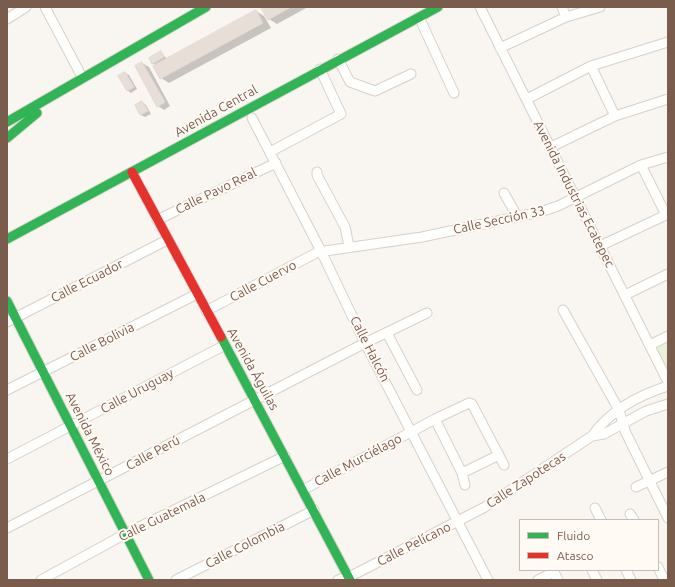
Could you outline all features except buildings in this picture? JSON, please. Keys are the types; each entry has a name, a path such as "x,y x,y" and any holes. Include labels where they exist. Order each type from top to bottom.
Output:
{"main road":[{"path":"7,122 54,96 82,77 161,31 206,7"},
{"name":"Avenida Central","path":"8,238 338,59 438,7"},
{"path":"7,138 29,121 54,96"},
{"name":"Avenida Águilas","path":"132,172 167,240 255,399 349,578"},
{"name":"Avenida México","path":"7,301 11,320 43,372 72,426 127,533 149,580"}],"street":[{"path":"7,19 26,7"},
{"path":"45,7 82,77"},
{"name":"Avenida Industrias Ecatepec","path":"480,7 668,382"},
{"path":"562,7 566,17"},
{"path":"500,48 566,17 600,7"},
{"path":"420,17 454,93"},
{"path":"527,99 591,66 668,42"},
{"path":"338,59 350,82 375,91 411,74"},
{"path":"591,66 615,116"},
{"path":"270,152 341,114 320,69"},
{"path":"551,148 615,116 668,99"},
{"name":"Calle Halcón","path":"252,118 321,251 365,342 488,580"},
{"name":"Calle Sección 33","path":"321,251 422,237 547,210 641,165 668,157"},
{"name":"Calle Pavo Real","path":"157,220 276,163"},
{"path":"600,246 667,214 641,165"},
{"path":"317,172 317,175 345,228 349,246"},
{"path":"504,193 517,216"},
{"name":"Calle Ecuador","path":"11,320 167,240"},
{"name":"Calle Cuervo","path":"206,311 321,251"},
{"path":"625,295 668,274"},
{"name":"Calle Bolivia","path":"7,390 197,294"},
{"path":"563,310 619,410 622,423 649,481 668,516"},
{"name":"Calle Perú","path":"7,528 365,342 427,313"},
{"path":"387,333 417,390"},
{"path":"650,345 668,336"},
{"name":"Calle Uruguay","path":"7,459 225,345"},
{"name":"Calle Zapotecas","path":"458,522 592,436 599,426 619,410 641,396 668,386"},
{"name":"Calle Murciélago","path":"303,490 435,418 467,403 471,403 499,455"},
{"name":"Calle Zapotecas","path":"592,436 604,434 646,411 668,404"},
{"path":"435,418 462,473 465,485"},
{"path":"462,473 499,455 504,465"},
{"name":"Calle Guatemala","path":"41,580 127,533 285,456"},
{"path":"636,487 668,472"},
{"path":"595,508 600,519"},
{"name":"Calle Colombia","path":"176,580 314,510"},
{"name":"Calle Pelícano","path":"338,580 349,578 458,522"},
{"path":"659,570 664,580"},
{"path":"592,571 597,580"},
{"path":"626,571 631,580"},
{"path":"538,580 554,572 558,580"}],"green space":[{"path":"668,340 668,375 655,345"}],"traffic: fast":[{"path":"7,122 206,7"},
{"path":"7,239 438,7"},
{"path":"7,138 37,113"},
{"path":"7,301 149,580"},
{"path":"221,337 350,580"}],"traffic: jam":[{"path":"132,172 221,337"}]}
